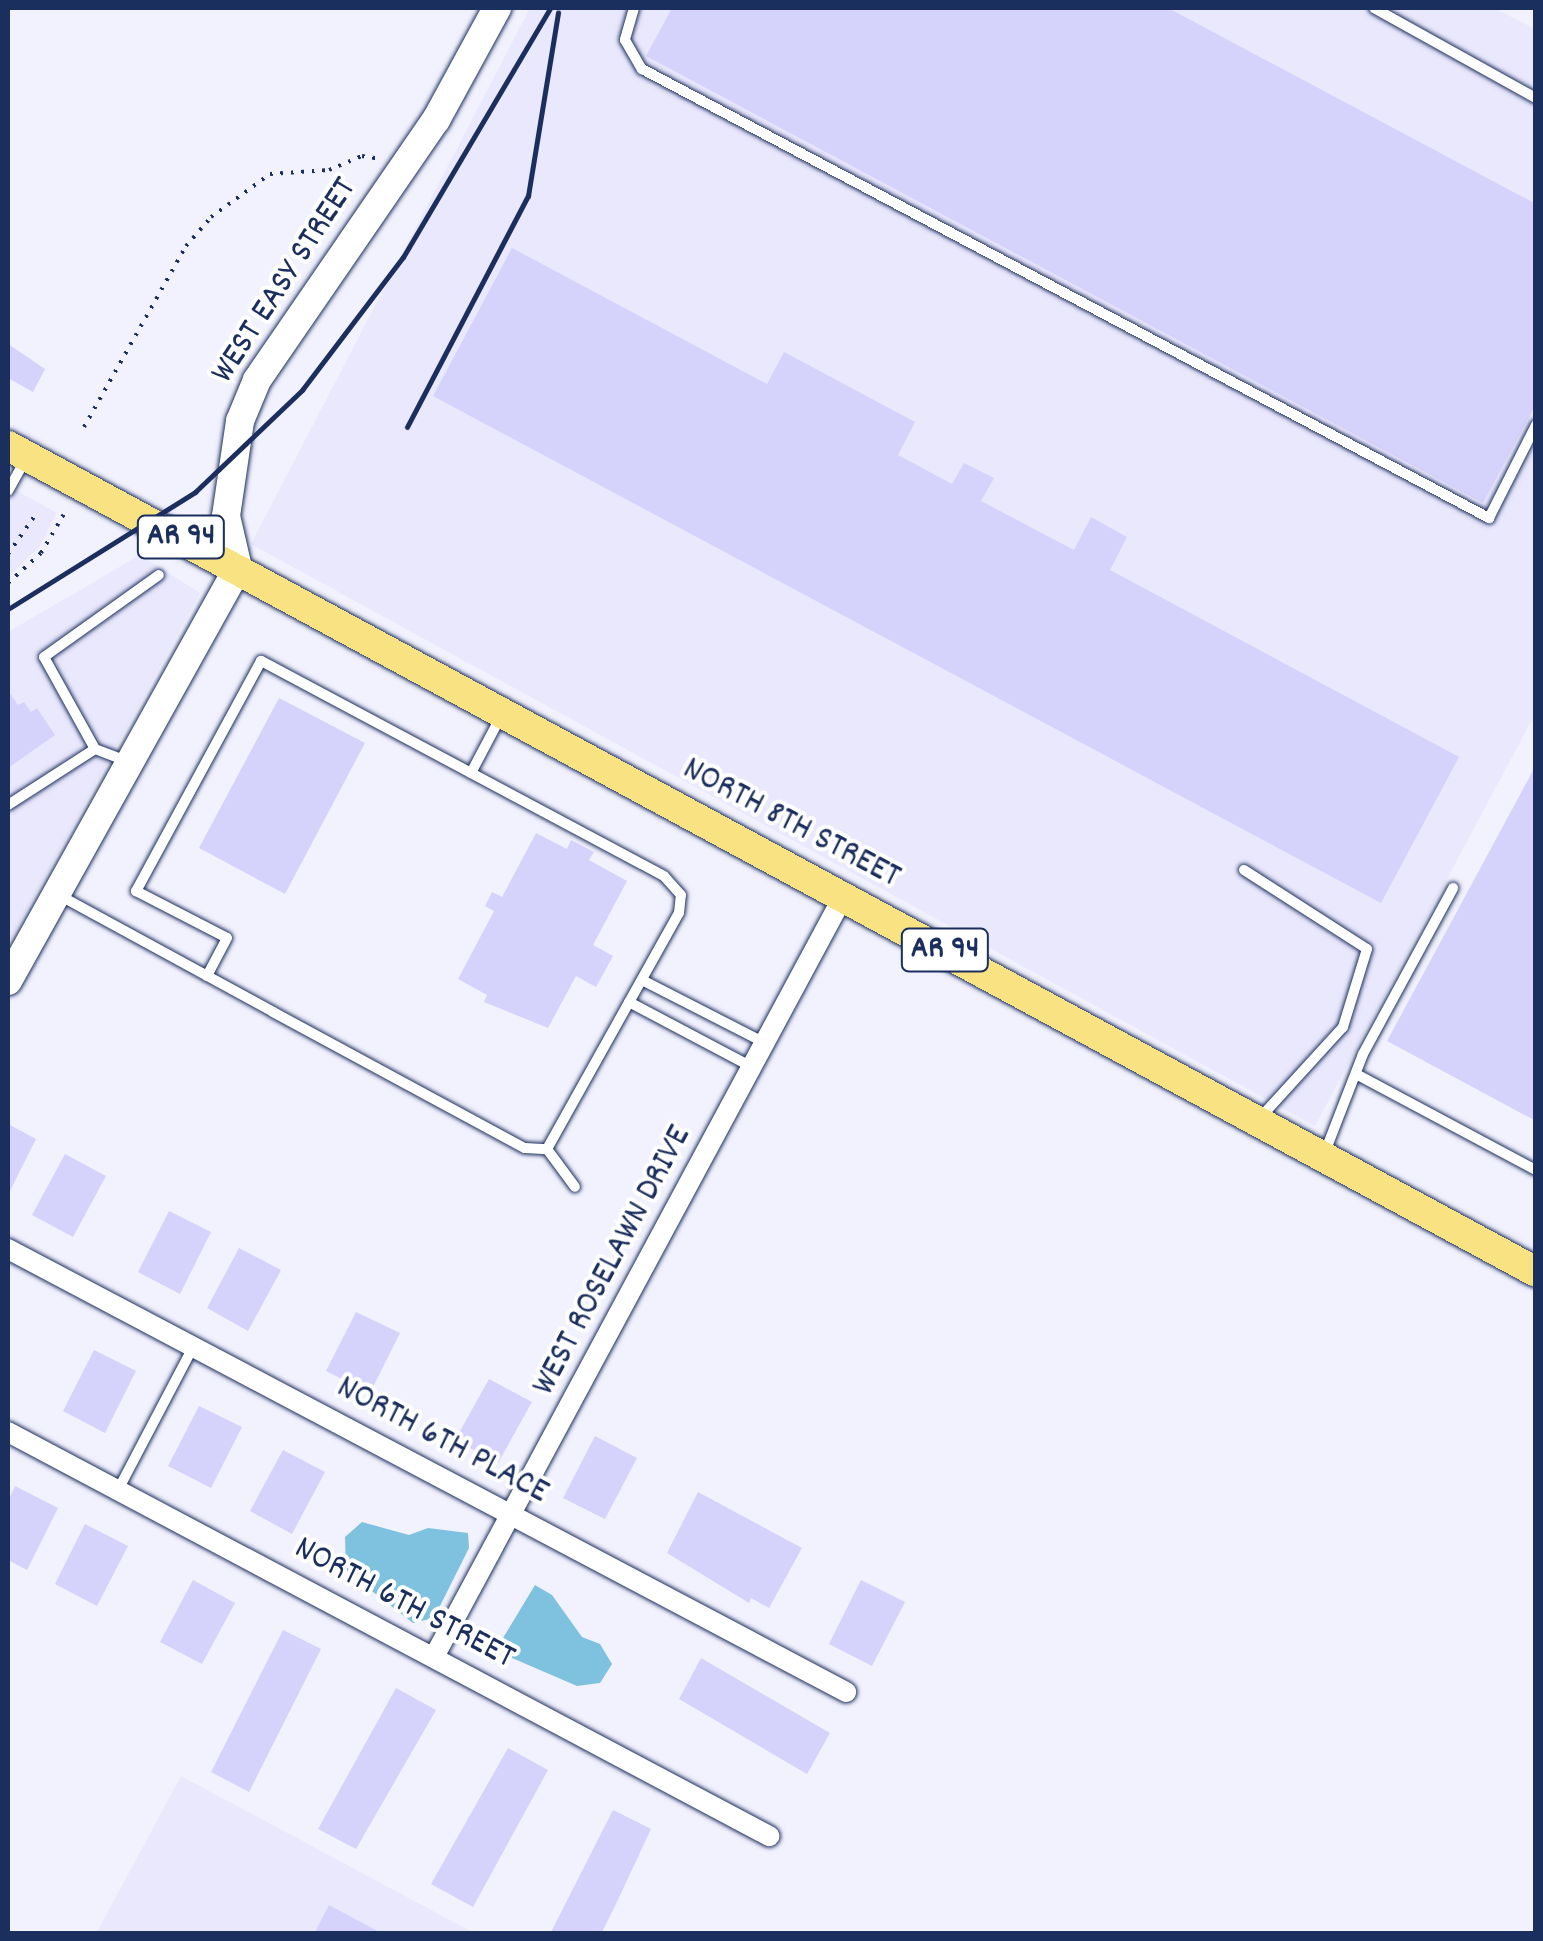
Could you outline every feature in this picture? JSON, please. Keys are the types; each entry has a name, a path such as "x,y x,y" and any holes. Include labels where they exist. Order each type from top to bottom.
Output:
{"main road":[{"name":"NORTH 8TH STREET","path":"17,451 1536,1272"}],"street":[{"name":"WEST EASY STREET","path":"238,568 226,516 240,421 256,380 436,120 497,8"},
{"path":"8,982 238,568"},
{"name":"WEST ROSELAWN DRIVE","path":"434,1655 514,1516 844,895"},
{"name":"NORTH 6TH PLACE","path":"8,1249 846,1692"},
{"name":"NORTH 6TH STREET","path":"8,1432 769,1836"}],"lane":[{"path":"634,8 624,40 642,69 1489,518 1536,425"},
{"path":"1374,8 1536,98"},
{"path":"8,492 17,451"},
{"path":"130,762 95,749 44,657 159,575"},
{"path":"207,976 226,938 136,891 262,661 672,881 681,895 679,913 547,1149"},
{"path":"471,772 504,711"},
{"path":"8,806 95,749"},
{"path":"1244,870 1367,949 1343,1027 1258,1120"},
{"path":"1323,1156 1356,1074 1453,888"},
{"path":"56,894 525,1148 547,1149"},
{"path":"642,980 766,1043"},
{"path":"630,1002 753,1068"},
{"path":"1356,1074 1536,1170"},
{"path":"547,1149 575,1187"},
{"path":"118,1490 193,1347"}],"path":[{"path":"84,426 186,246 211,217 270,174 330,170 362,156 394,162"},
{"path":"8,554 36,514"},
{"path":"8,583 42,553 64,514"}],"shaded area":[{"path":"530,8 1494,8 1535,29 1535,714 1315,1126 251,544"},
{"path":"8,486 57,513 39,547 8,577"},
{"path":"140,555 200,593 8,944 8,632"},
{"path":"181,1776 474,1933 96,1934"}],"water":[{"path":"362,1522 409,1535 428,1528 468,1533 469,1548 434,1618 413,1623 346,1571 345,1537"},
{"path":"535,1585 552,1595 582,1637 600,1644 612,1664 600,1683 577,1686 505,1655 500,1643"}],"building":[{"path":"672,8 1168,8 1536,204 1536,404 1483,503 646,56"},
{"path":"512,248 767,384 784,352 915,422 898,455 952,484 964,463 994,478 981,501 1074,550 1091,517 1127,537 1110,570 1459,757 1381,903 433,396"},
{"path":"8,344 45,369 33,392 8,378"},
{"path":"8,690 18,705 24,702 31,712 37,708 55,735 8,768"},
{"path":"279,698 365,743 285,894 199,848"},
{"path":"1536,765 1536,1121 1387,1041"},
{"path":"536,833 567,849 571,840 594,852 589,860 627,881 593,945 613,956 596,987 576,976 548,1028 484,1002 487,995 458,979 494,911 485,906 492,892 502,897"},
{"path":"8,1124 36,1139 8,1195"},
{"path":"65,1154 106,1176 73,1237 32,1215"},
{"path":"169,1211 211,1232 180,1294 138,1272"},
{"path":"239,1248 281,1270 248,1331 207,1308"},
{"path":"356,1312 400,1333 370,1393 326,1371"},
{"path":"94,1350 136,1371 105,1433 63,1411"},
{"path":"489,1379 532,1402 498,1463 455,1440"},
{"path":"199,1406 242,1427 211,1488 168,1466"},
{"path":"595,1436 637,1458 605,1519 563,1498"},
{"path":"283,1450 325,1472 292,1534 250,1511"},
{"path":"15,1486 58,1508 27,1570 8,1560 8,1501"},
{"path":"698,1492 802,1548 769,1608 751,1598 749,1603 667,1553"},
{"path":"85,1524 128,1546 97,1606 55,1584"},
{"path":"193,1580 235,1603 202,1664 160,1642"},
{"path":"861,1580 905,1602 872,1666 829,1644"},
{"path":"283,1630 321,1649 249,1792 211,1772"},
{"path":"701,1658 830,1733 807,1774 679,1699"},
{"path":"396,1688 436,1710 356,1849 318,1829"},
{"path":"508,1748 548,1770 473,1907 431,1884"},
{"path":"613,1810 651,1829 601,1934 550,1934"},
{"path":"329,1905 383,1934 314,1934"}],"railway":[{"path":"8,609 195,492 302,390 403,257 550,8"},
{"path":"407,427 528,196 558,12"}]}
